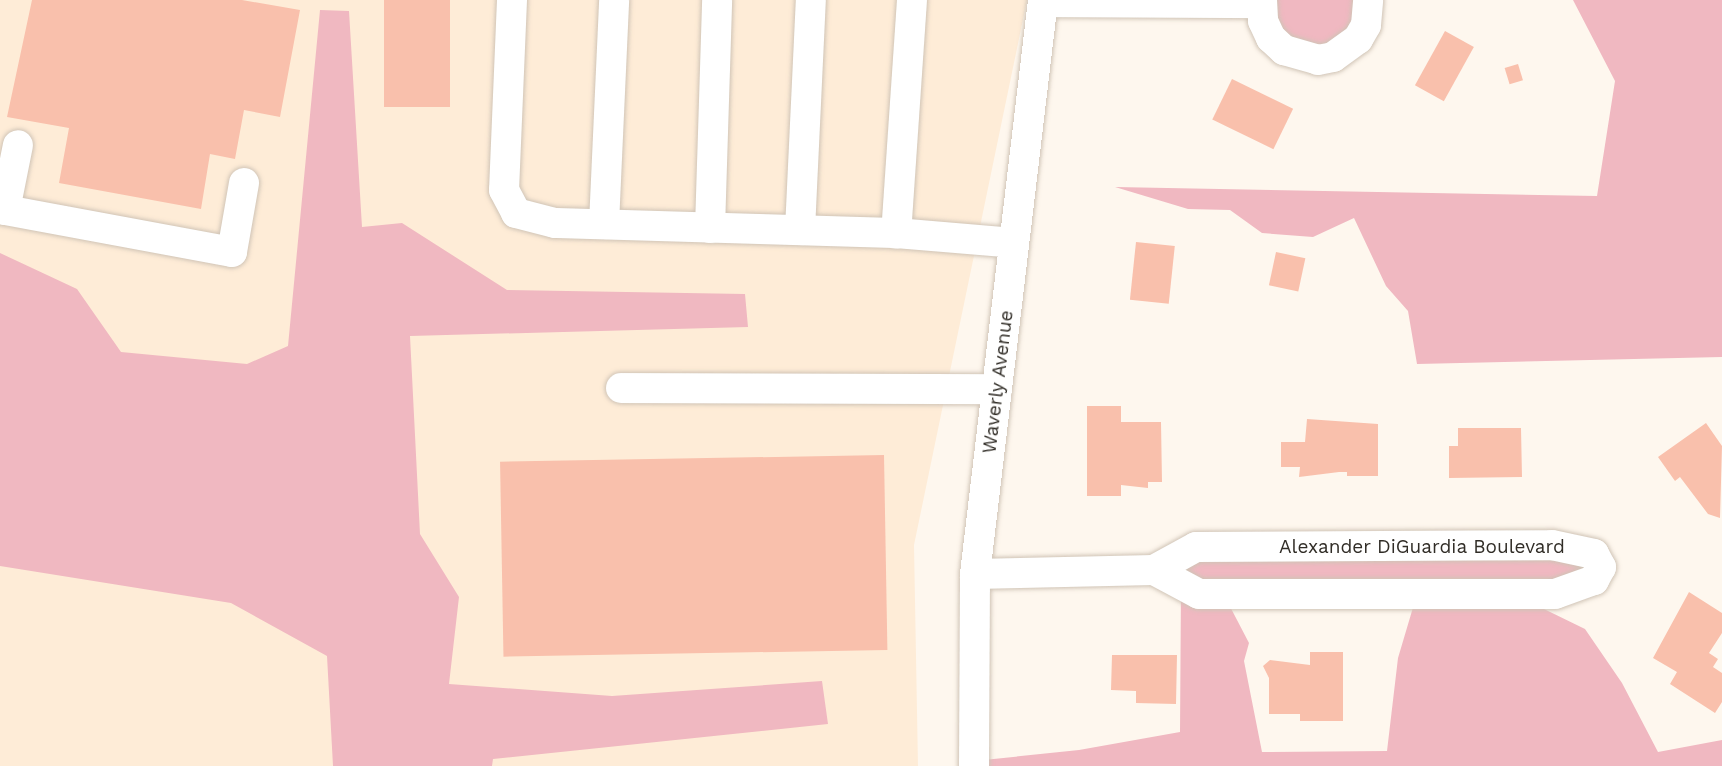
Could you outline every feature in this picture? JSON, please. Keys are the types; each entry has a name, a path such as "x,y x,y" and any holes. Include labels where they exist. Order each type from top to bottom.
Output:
{"street":[{"path":"512,0 504,190 516,213 555,223 896,233 1014,243"},
{"path":"604,224 614,0"},
{"path":"710,228 717,0"},
{"path":"800,230 811,0"},
{"path":"896,233 912,0"},
{"path":"1043,1 1261,2 1263,21 1284,50 1318,60 1333,57 1358,39 1366,25 1368,0"},
{"name":"Waverly Avenue","path":"974,766 975,574 1043,1"},
{"path":"18,145 2,209 232,252 244,183"},
{"path":"621,388 997,388"},
{"name":"Alexander DiGuardia Boulevard","path":"975,574 1154,570 1196,547 1552,545 1594,554 1601,567 1594,580 1555,594 1199,594 1154,570"}],"shaded area":[{"path":"0,0 1027,0 914,545 918,766 0,766"},
{"path":"1262,0 1368,0 1366,25 1300,58"},
{"path":"1573,0 1722,0 1722,357 1417,364 1408,311 1386,286 1354,218 1313,237 1262,233 1230,210 1188,209 1115,187 1597,196 1615,81"},
{"path":"320,10 349,11 362,227 402,223 507,290 745,294 748,327 410,336 420,534 459,597 449,684 612,696 822,681 828,724 493,759 492,766 333,766 327,656 231,603 0,566 0,253 77,289 121,352 247,364 288,346"},
{"path":"1552,545 1601,567 1515,595 1585,629 1622,683 1658,752 1722,740 1722,766 974,766 974,761 1079,750 1180,732 1181,584 1154,570 1196,547","holes":["1417,594 1398,658 1387,751 1262,752 1244,661 1249,643 1224,595"]}],"building":[{"path":"32,0 242,0 300,10 280,117 244,110 235,159 210,154 201,209 59,183 69,128 7,117"},
{"path":"384,0 450,0 450,107 384,107"},
{"path":"1445,31 1474,47 1444,101 1415,85"},
{"path":"1518,64 1523,80 1510,84 1505,68"},
{"path":"1232,79 1293,109 1273,149 1212,119"},
{"path":"1136,242 1175,246 1169,304 1130,300"},
{"path":"1276,252 1305,258 1298,291 1269,285"},
{"path":"1087,406 1121,406 1121,422 1161,422 1162,482 1148,482 1148,488 1121,485 1121,496 1087,496"},
{"path":"1307,419 1378,424 1378,476 1347,476 1347,472 1339,472 1299,477 1300,467 1281,467 1281,442 1305,442"},
{"path":"1706,423 1722,446 1720,518 1708,514 1680,477 1675,481 1658,457"},
{"path":"1458,428 1521,428 1522,477 1449,478 1449,446 1458,446"},
{"path":"884,455 887,650 503,657 500,462"},
{"path":"1689,592 1722,613 1722,633 1709,653 1718,659 1713,667 1722,673 1722,702 1715,713 1670,684 1677,672 1653,658"},
{"path":"1310,652 1343,652 1343,721 1300,721 1300,714 1269,714 1269,678 1263,666 1270,660 1310,665"},
{"path":"1112,655 1177,655 1176,704 1136,703 1136,691 1111,690"}]}
